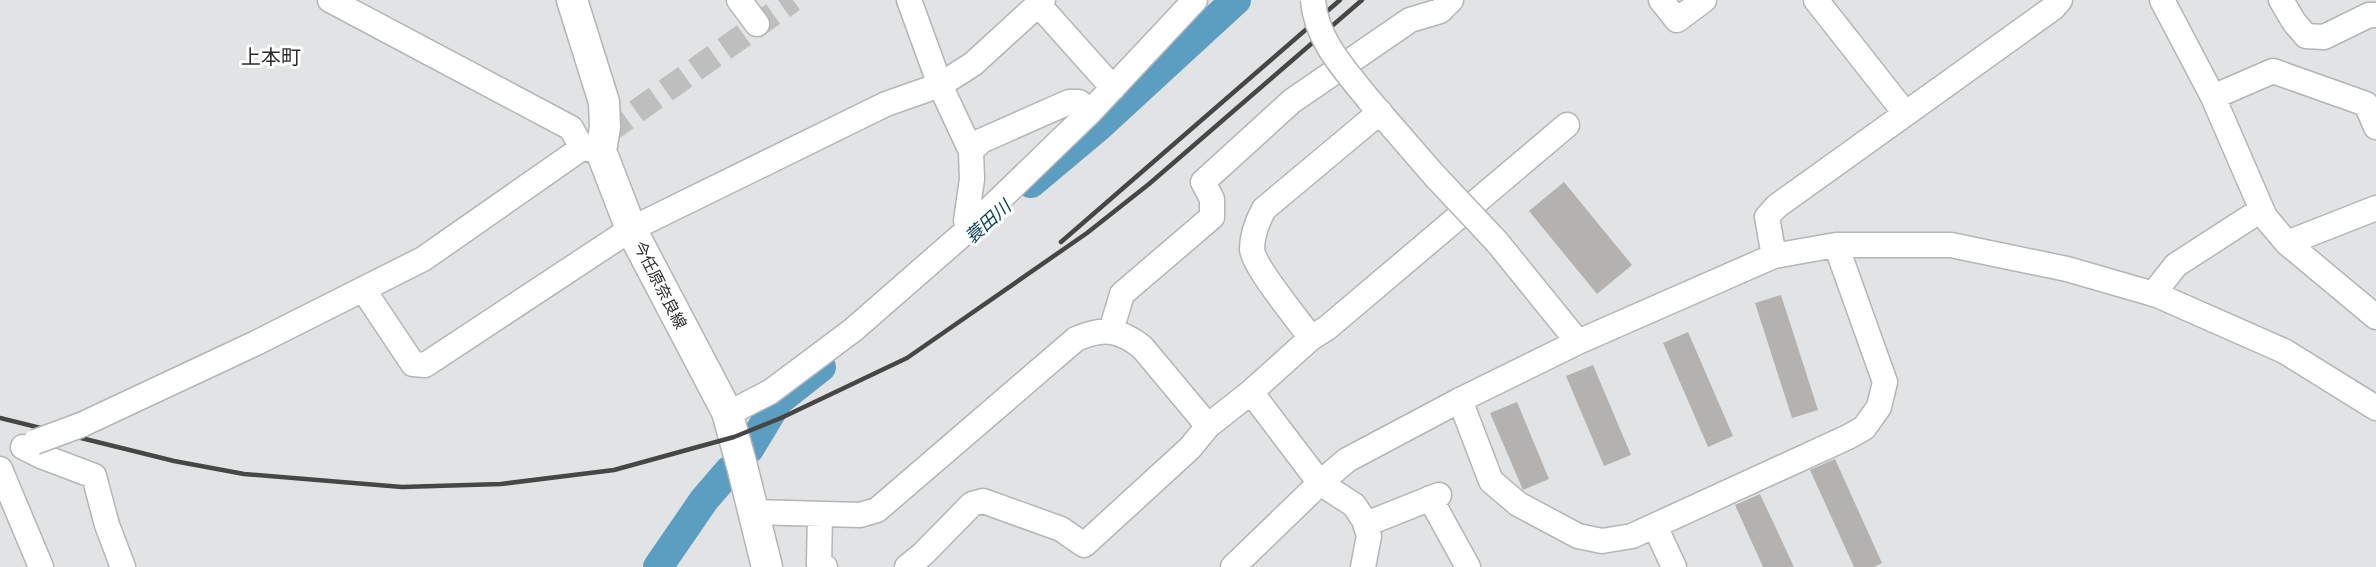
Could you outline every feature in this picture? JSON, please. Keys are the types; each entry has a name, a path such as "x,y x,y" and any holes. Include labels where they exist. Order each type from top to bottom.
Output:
{"main road":[{"name":"今任原奈良線","path":"572,0 604,102 605,127 592,150 726,412 767,567"}],"street":[{"path":"0,456 81,425 256,344 423,259 592,150 571,128 330,0"},
{"path":"739,0 757,24"},
{"path":"909,0 940,85 971,151 972,179 966,220 971,227"},
{"path":"726,412 770,392 853,330 971,227 1090,112 1195,0"},
{"path":"1313,0 1314,14 1329,48 1374,106 1497,242 1578,342"},
{"path":"1111,331 1122,294 1212,217 1212,199 1203,182 1292,101 1410,20 1440,11 1451,0"},
{"path":"1661,0 1677,20 1704,0"},
{"path":"1816,0 1905,114"},
{"path":"1774,256 1767,217 1777,206 2053,8 2060,0"},
{"path":"2162,0 2213,97 2265,217 2287,243 2372,309"},
{"path":"2281,0 2294,22 2306,36 2324,37 2369,15 2376,15"},
{"path":"363,290 413,364 425,365 631,229 886,104 940,85 973,64 1041,2 1113,88"},
{"path":"2213,97 2273,71 2366,104 2376,127"},
{"path":"971,151 981,141 1069,102 1079,102 1090,112"},
{"path":"1311,338 1252,251 1254,228 1264,209 1374,106"},
{"path":"907,567 923,554 972,504 983,501 1061,529 1084,545 1190,448 1208,426 1567,125"},
{"path":"2287,243 2376,208"},
{"path":"2153,294 2176,265 2262,210"},
{"path":"1460,400 1491,481 1518,504 1578,537 1602,541 1632,536 1848,437 1864,428 1879,407 1885,382 1836,245"},
{"path":"1233,567 1347,460 1460,400 1578,342 1774,256 1836,245 1951,246 2067,269 2153,294 2284,351 2376,408"},
{"path":"753,512 860,515 877,510 1076,339 1092,332 1111,331 1130,338 1142,347 1208,426"},
{"path":"1251,392 1320,483 1354,505 1366,524 1369,536 1363,567"},
{"path":"29,444 41,456 94,476 107,525 123,567"},
{"path":"0,469 41,567"},
{"path":"1366,524 1435,496 1468,567"},
{"path":"820,514 819,564 825,567"},
{"path":"1655,526 1674,567"}],"building":[{"path":"1564,182 1632,265 1597,294 1529,211"},
{"path":"1781,295 1818,410 1792,418 1755,303"},
{"path":"1688,332 1733,436 1708,447 1663,343"},
{"path":"1593,365 1631,455 1604,466 1566,376"},
{"path":"1517,402 1549,479 1523,490 1490,413"},
{"path":"1835,459 1882,563 1874,567 1854,567 1810,470"},
{"path":"1760,494 1794,567 1763,567 1735,505"}],"waterway":[{"name":"蓑田川","path":"1031,183 1099,126 1236,0"},
{"name":"蓑田川","path":"749,449 778,401 821,367"},
{"name":"蓑田川","path":"658,567 704,500 729,471"}],"tunnel":[{"path":"605,127 616,126 793,0"}],"railway":[{"path":"1061,242 1340,0"},
{"path":"0,418 174,461 244,474 402,487 501,484 614,470 734,437 781,418 907,358 1087,233 1149,184 1362,0"}],"district":[{"name":"上本町","path":"271,57"}]}
